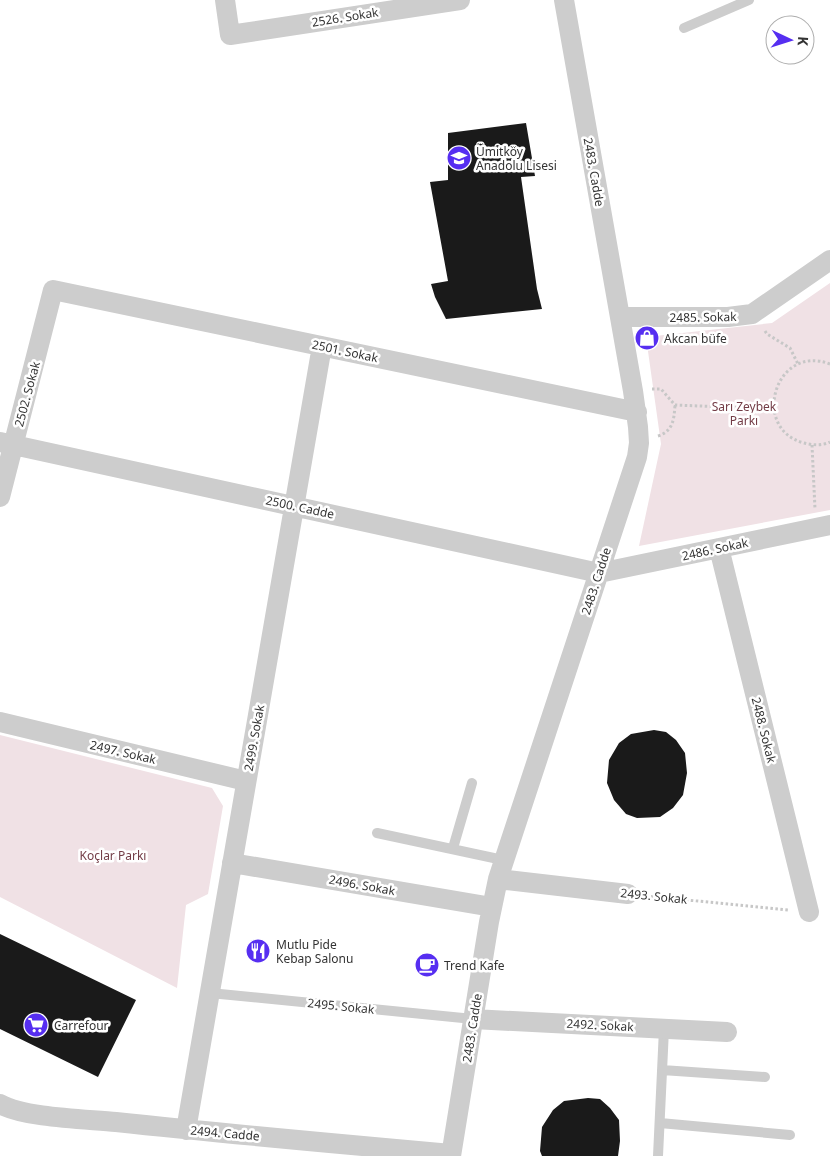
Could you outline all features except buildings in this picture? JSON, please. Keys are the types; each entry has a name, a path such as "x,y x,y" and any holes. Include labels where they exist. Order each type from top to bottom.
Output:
{"street":[{"name":"2526. Sokak","path":"225,0 230,35 347,8 460,0"},
{"name":"2483. Cadde","path":"451,1155 492,907 503,860 637,457 639,443 637,412 564,0"},
{"name":"2485. Sokak","path":"620,317 728,317 752,314 830,260"},
{"name":"2501. Sokak","path":"54,290 637,412"},
{"name":"2502. Sokak","path":"0,497 7,443 54,290"},
{"name":"2499. Sokak","path":"186,1130 322,346"},
{"name":"2500. Cadde","path":"7,443 599,573"},
{"name":"2486. Sokak","path":"599,573 823,527"},
{"name":"2488. Sokak","path":"719,548 809,912"},
{"name":"2497. Sokak","path":"0,722 246,781"},
{"name":"2496. Sokak","path":"232,863 492,907"},
{"name":"2493. Sokak","path":"498,879 628,894"},
{"name":"2492. Sokak","path":"473,1019 728,1032"},
{"name":"2494. Cadde","path":"1,1107 50,1116 451,1155"}],"lane":[{"path":"684,28 748,0"},
{"path":"453,848 472,783"},
{"path":"377,833 503,860"},
{"name":"2495. Sokak","path":"210,993 473,1019"},
{"path":"658,1156 664,1029"},
{"path":"662,1070 765,1077"},
{"path":"660,1123 790,1135"}],"path":[{"path":"752,314 767,334 790,348 798,364"},
{"path":"830,364 824,361 798,364 786,372 778,383 774,396 774,409 778,422 786,434 798,441 812,445 830,442"},
{"path":"633,391 661,389 676,405 774,409"},
{"path":"639,443 666,434 674,420 676,405"},
{"path":"812,445 823,527"},
{"name":"2493. Sokak","path":"628,894 809,912"}],"green space":[{"name":"Sarı Zeybek Parkı","path":"830,283 830,510 639,546 661,444 646,337 772,323"},
{"name":"Koçlar Parkı","path":"0,735 212,788 223,806 208,894 186,905 177,988 0,897"}],"place":[{"name":"Ümitköy Anadolu Lisesi","path":"459,158"},
{"name":"Akcan büfe","path":"647,338"},
{"name":"Mutlu Pide Kebap Salonu","path":"258,951"},
{"name":"Trend Kafe","path":"427,965"},
{"name":"Carrefour","path":"36,1025"}]}
